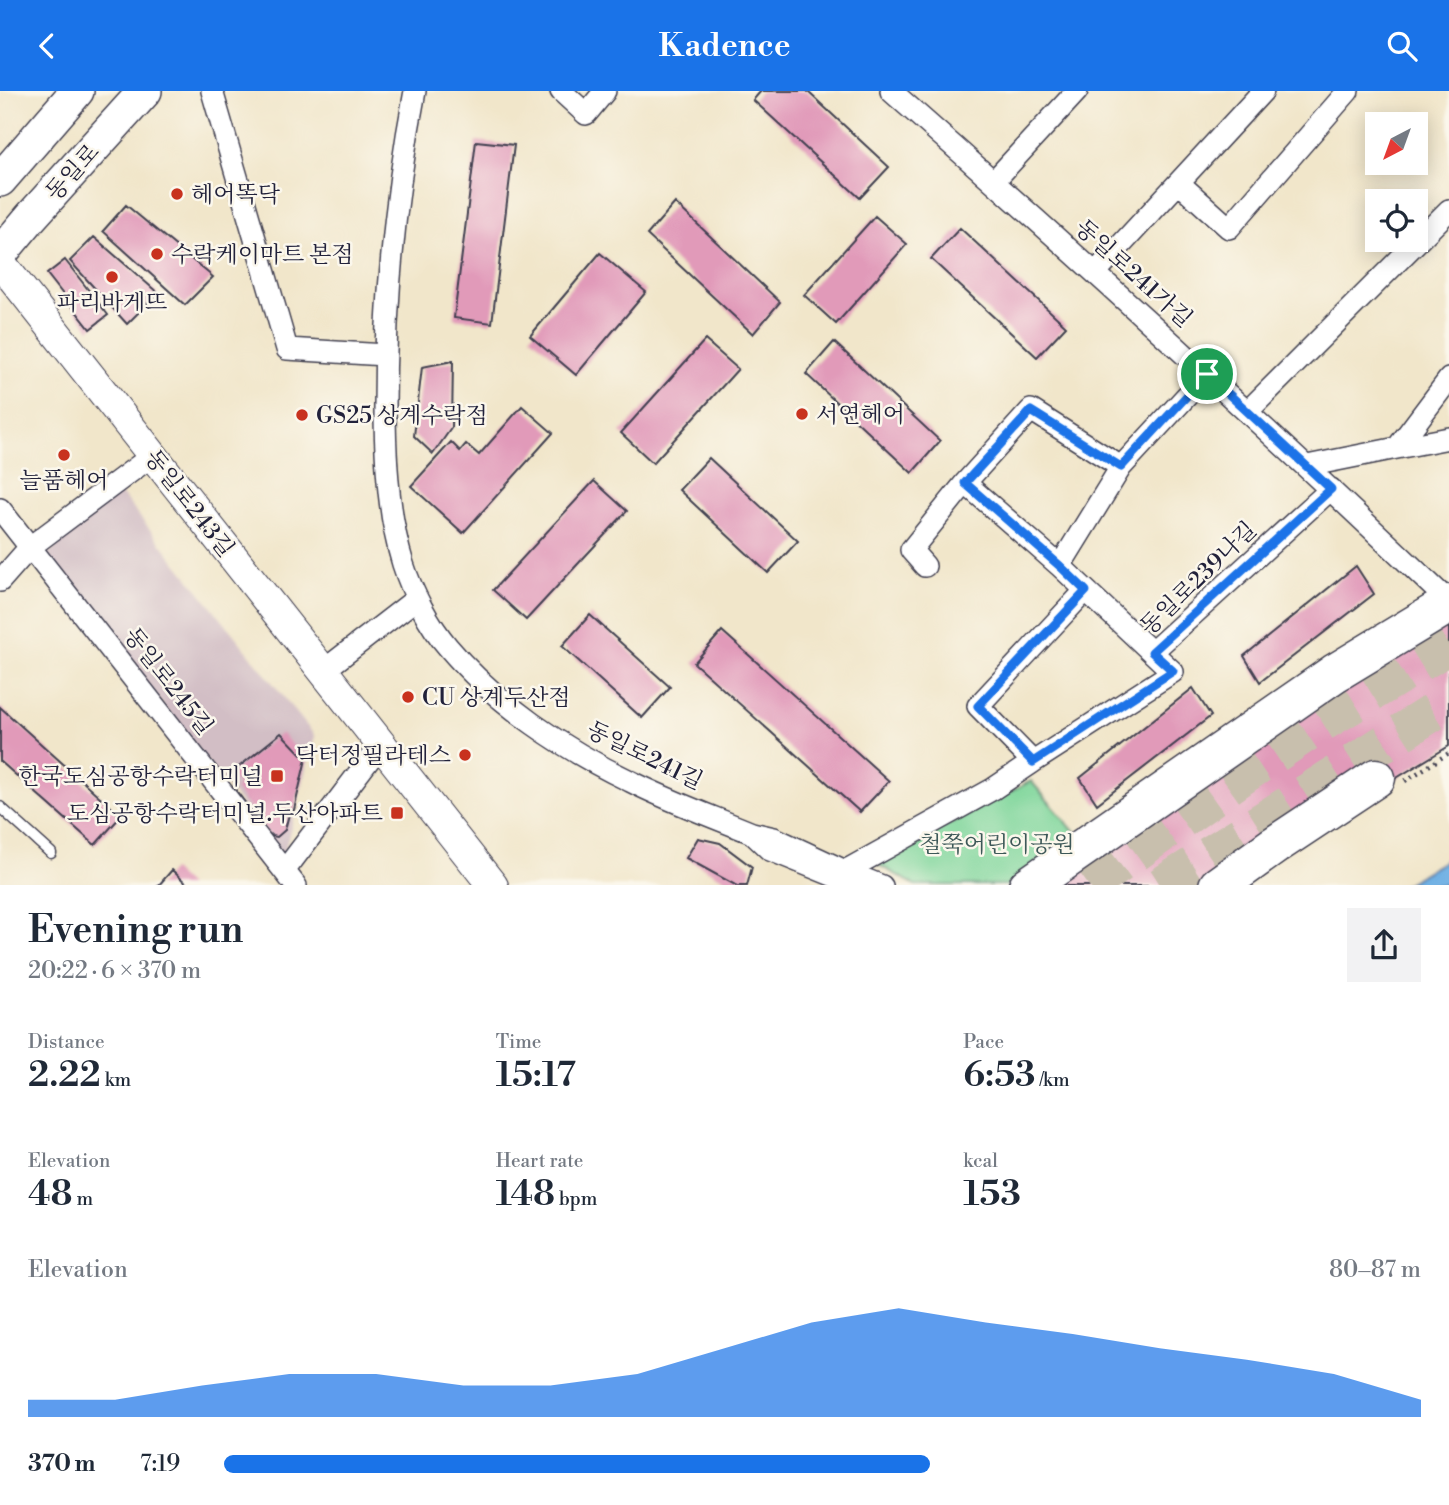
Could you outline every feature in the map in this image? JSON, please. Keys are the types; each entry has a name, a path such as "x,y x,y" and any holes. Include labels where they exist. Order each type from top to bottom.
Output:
{"highway":[{"path":"1028,885 1335,673 1449,603"},
{"path":"1218,885 1376,778"}],"main road":[{"path":"0,180 77,91"},
{"name":"동일로","path":"0,254 30,217 145,91"},
{"name":"동일로243길","path":"0,262 493,885"}],"street":[{"path":"212,91 288,349 385,355"},
{"name":"동일로241길","path":"415,91 399,187 390,267 385,355 385,457 396,535 416,599 446,646 487,687 574,751 630,781 752,833 774,838 852,878 882,885"},
{"path":"561,91 586,114 605,91"},
{"name":"동일로241가길","path":"891,91 1248,411 1449,603"},
{"path":"994,181 1077,91"},
{"path":"1095,273 1263,91"},
{"path":"1179,183 1229,228 1348,91"},
{"path":"1248,411 1449,210"},
{"path":"1060,566 1121,467 1207,374"},
{"path":"1397,448 1449,379"},
{"path":"925,566 911,550 965,483 1031,411 1121,467"},
{"path":"1307,466 1449,438"},
{"path":"0,581 30,547 153,455"},
{"path":"965,483 1060,566 1152,652"},
{"name":"동일로239나길","path":"852,878 1173,671 1152,652 1331,489"},
{"name":"동일로245길","path":"0,509 291,878"},
{"path":"1033,762 978,706 1086,591"},
{"path":"323,671 416,599"},
{"path":"291,878 381,744"}],"lane":[{"path":"0,807 51,853"}],"shaded area":[{"path":"119,491 315,736 283,857 45,556"}],"green space":[{"name":"철쭉어린이공원","path":"1031,781 1079,837 1010,885 915,885 875,863"}],"water":[{"path":"1449,858 1449,885 1404,885"}],"building":[{"path":"761,91 807,91 889,167 860,198 753,100"},
{"path":"476,141 514,145 492,323 454,318"},
{"path":"675,203 780,302 753,334 647,235"},
{"name":"수락케이마트 본점","path":"126,205 213,277 185,305 103,231"},
{"path":"875,216 907,244 836,324 804,295"},
{"path":"960,228 1066,326 1037,357 931,259"},
{"name":"파리바게뜨","path":"94,237 158,293 127,324 70,261"},
{"path":"600,253 646,292 576,375 530,336"},
{"path":"65,260 108,315 90,329 47,274"},
{"path":"705,340 738,369 653,463 621,433"},
{"path":"834,342 940,441 912,473 806,374"},
{"path":"453,361 452,427 433,454 414,436 422,367"},
{"path":"522,406 553,433 463,533 411,486 451,442 460,451 466,444 479,455"},
{"path":"709,458 798,541 768,573 679,490"},
{"path":"594,481 627,511 526,620 493,590"},
{"path":"1356,566 1374,594 1260,682 1244,656"},
{"path":"590,615 670,687 642,718 562,646"},
{"path":"1449,617 1449,746 1390,782 1202,885 1045,885"},
{"path":"722,631 889,781 860,812 694,663"},
{"path":"1193,688 1211,716 1097,804 1080,778"},
{"path":"0,707 121,816 95,845 0,761"},
{"path":"281,733 306,759 294,810 289,814 285,830 277,837 266,831 235,789 238,786 230,774"},
{"path":"698,838 720,843 752,867 747,885 735,885 686,858"},
{"path":"172,870 188,885 159,885"}],"tunnel":[{"path":"1090,885 1317,726 1449,645"},
{"path":"1163,885 1449,702"}],"place":[{"name":"헤어똑닥","path":"177,194"},
{"name":"수락케이마트 본점","path":"157,254"},
{"name":"파리바게뜨","path":"112,277"},
{"name":"서연헤어","path":"802,414"},
{"name":"GS25 상계수락점","path":"302,415"},
{"name":"늘품헤어","path":"64,455"},
{"name":"CU 상계두산점","path":"408,697"},
{"name":"닥터정필라테스","path":"465,755"},
{"name":"한국도심공항수락터미널","path":"277,776"},
{"name":"도심공항수락터미널.두산아파트","path":"397,813"}],"route":[{"path":"1207,374 1331,489 1152,652 1173,671 1033,762 978,706 1086,591 965,483 1031,411 1121,467 1207,374"}]}
